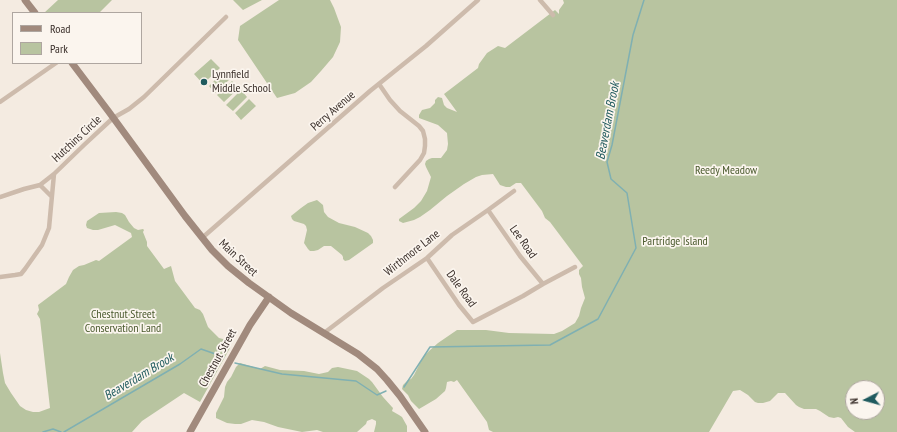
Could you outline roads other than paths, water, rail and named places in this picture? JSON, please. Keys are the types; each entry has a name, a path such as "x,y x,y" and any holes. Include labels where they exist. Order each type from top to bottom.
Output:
{"street":[{"path":"25,0 34,12"},
{"name":"Perry Avenue","path":"202,238 478,0"},
{"path":"540,0 553,15"},
{"path":"113,118 129,109 144,97 226,17"},
{"path":"0,102 55,64"},
{"name":"Main Street","path":"73,64 202,238 228,266 269,298 358,354 377,369 400,396 424,432"},
{"path":"379,84 400,111 419,126 425,139 424,153 420,160 395,187"},
{"name":"Hutchins Circle","path":"0,197 40,185 54,174 113,118"},
{"name":"Hutchins Circle","path":"0,277 21,274 42,245 49,228 54,174"},
{"path":"40,185 51,196"},
{"name":"Wirthmore Lane","path":"324,333 383,288 427,258 452,234 514,191"},
{"name":"Lee Road","path":"488,210 520,256 543,284"},
{"name":"Dale Road","path":"427,258 459,305 473,322 543,284"},
{"path":"543,284 575,267"},
{"name":"Chestnut Street","path":"190,432 250,325 269,298"}],"waterway":[{"name":"Beaverdam Brook","path":"404,387 430,347 550,345 598,319 636,248 627,193 611,179 607,162 612,145 633,35 644,0"},
{"name":"Beaverdam Brook","path":"64,432 180,364 201,349 224,357"},
{"name":"Beaverdam Brook","path":"235,363 282,374 356,381 377,395 386,391"},
{"name":"Beaverdam Brook","path":"43,432 53,429 61,432"}],"place":[{"name":"Lynnfield Middle School","path":"204,82"}],"park label":[{"name":"Reedy Meadow","path":"726,171"},
{"name":"Partridge Island","path":"675,242"},
{"name":"Chestnut Street Conservation Land","path":"123,322"}]}
